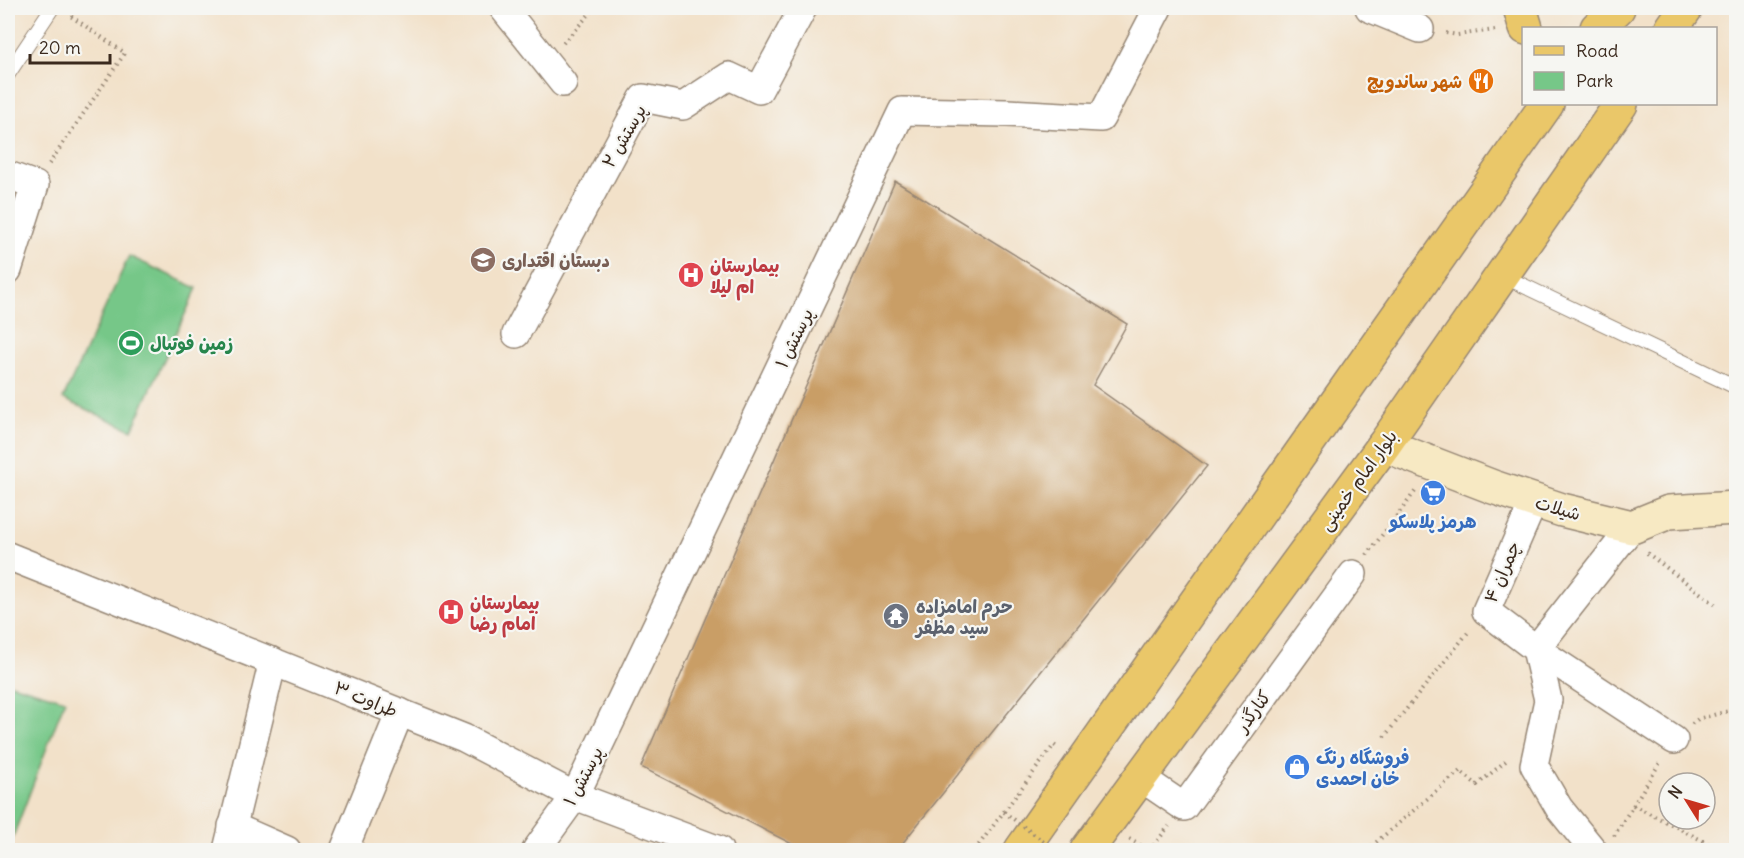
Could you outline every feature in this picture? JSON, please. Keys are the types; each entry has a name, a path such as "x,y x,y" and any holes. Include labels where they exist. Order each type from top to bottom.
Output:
{"main road":[{"path":"1589,27 1600,8"},
{"path":"1598,27 1618,8"},
{"path":"1673,27 1686,8"},
{"name":"بلوار امام خمینی","path":"1087,850 1384,444 1620,105"},
{"path":"1022,850 1544,106"}],"street":[{"path":"503,8 563,83"},
{"name":"پرستش ۲","path":"516,334 643,98 683,106 729,76 759,90 803,8"},
{"name":"پرستش ۱","path":"536,850 575,796 902,111 1007,112 1101,118 1158,8"},
{"path":"1369,8 1420,29"},
{"path":"8,175 35,185 8,270"},
{"name":"شیلات","path":"1384,444 1534,501 1629,532"},
{"name":"چمران ۴","path":"1534,501 1486,611 1536,649 1674,740"},
{"path":"1602,846 1559,808 1534,765 1548,700 1536,649 1629,532 1669,512 1737,508"},
{"name":"طراوت ۳","path":"8,556 464,738 575,796 702,847"},
{"name":"کنارگذر","path":"1140,777 1184,807 1353,573"},
{"path":"273,661 229,838 286,850"},
{"path":"344,850 400,712"}],"lane":[{"path":"8,74 52,8"},
{"path":"1502,275 1737,387"}],"path":[{"path":"546,62 595,8"},
{"path":"35,185 125,52 66,14"},
{"path":"1420,29 1457,35 1524,21"},
{"path":"1353,573 1435,465"},
{"path":"1629,532 1716,605"},
{"path":"1383,736 1486,611"},
{"path":"1602,846 1633,805 1674,740 1698,719 1737,709"},
{"path":"1367,850 1460,771 1476,785 1540,732"},
{"path":"975,850 1054,745"},
{"path":"1633,805 1721,850"},
{"path":"1004,812 1055,850"},
{"path":"1130,840 1149,850"}],"green space":[{"name":"زمین فوتبال","path":"129,256 197,288 132,430 63,399"},
{"path":"8,683 65,700 10,845 8,844"}],"building":[{"name":"حرم امامزاده سید مظفر","path":"895,181 1127,324 1093,385 1207,466 897,850 804,850 641,767"}],"place":[{"name":"شهر ساندویچ","path":"1481,81"},
{"name":"دبستان اقتداری","path":"483,260"},
{"name":"بیمارستان ام لیلا","path":"691,275"},
{"name":"زمین فوتبال","path":"131,343"},
{"name":"هرمز پلاسکو","path":"1433,493"},
{"name":"بیمارستان امام رضا","path":"451,612"},
{"name":"حرم امامزاده سید مظفر","path":"896,616"},
{"name":"فروشگاه رنگ خان احمدی","path":"1297,767"}]}
